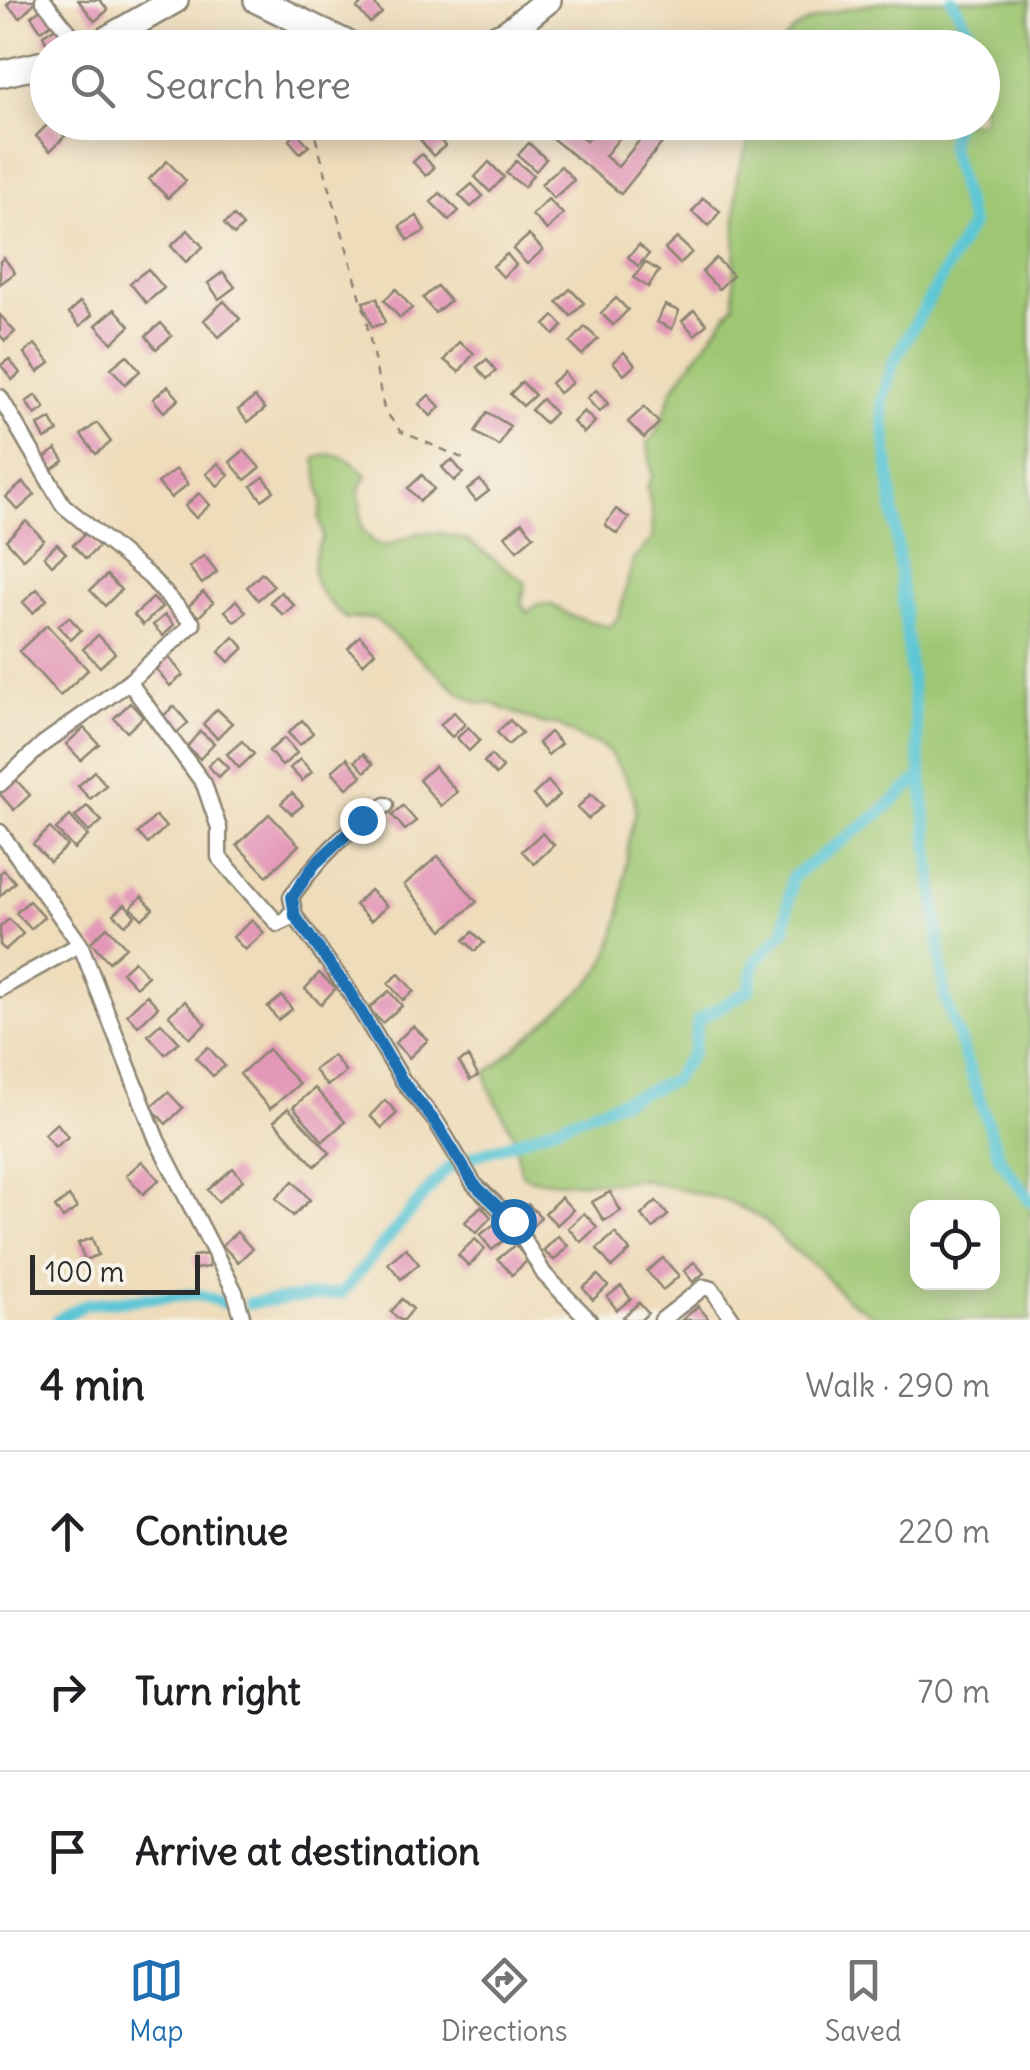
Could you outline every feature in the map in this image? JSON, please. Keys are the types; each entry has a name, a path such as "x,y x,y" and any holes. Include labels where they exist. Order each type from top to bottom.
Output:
{"highway":[{"path":"123,30 176,0"},
{"path":"257,0 319,30"},
{"path":"511,30 548,0"},
{"path":"0,74 30,67"}],"street":[{"path":"43,0 70,30"},
{"path":"0,397 63,505 150,576 193,624 129,682 43,744 0,784"},
{"path":"129,682 204,784 219,828 220,856 278,924 295,916"},
{"path":"386,805 362,820 315,864 292,897 295,916 347,988 403,1082 436,1123 474,1184 513,1221 544,1274 589,1320"},
{"path":"0,832 80,944 157,1140 236,1292 243,1320"},
{"path":"0,989 80,944"},
{"path":"662,1320 704,1287 712,1289 733,1320"}],"path":[{"path":"316,140 364,309 384,409 400,431 469,461"}],"green space":[{"path":"895,0 1030,0 1030,1320 881,1320 845,1298 764,1220 728,1201 639,1179 575,1183 525,1177 513,1134 488,1086 487,1071 588,985 601,969 621,913 629,837 636,811 634,797 609,752 598,744 556,724 544,725 460,693 374,618 346,619 321,592 313,573 323,537 315,459 337,455 367,476 359,489 362,529 375,543 385,546 418,533 441,533 468,541 526,583 521,603 527,613 538,604 552,605 571,616 610,627 619,616 633,560 653,538 647,486 652,478 648,443 674,387 734,304 737,176 749,140 1000,140 1000,30 795,30 831,13"}],"building":[{"path":"12,0 37,0 20,18 7,5"},
{"path":"78,0 100,0 108,10 95,21"},
{"path":"371,0 382,13 370,23 357,8"},
{"path":"45,6 55,21 40,30 31,16"},
{"path":"40,140 61,140 50,151"},
{"path":"289,140 304,140 309,146 300,153"},
{"path":"420,140 440,140 445,146 433,156"},
{"path":"554,140 618,140 605,156 618,167 640,140 664,140 621,194"},
{"path":"529,143 546,159 536,171 518,155"},
{"path":"422,154 434,168 426,176 413,162"},
{"path":"167,161 186,181 168,198 149,179"},
{"path":"516,161 533,175 524,187 506,173"},
{"path":"489,162 504,177 490,192 475,177"},
{"path":"561,166 574,180 554,198 541,184"},
{"path":"472,184 483,196 471,207 459,195"},
{"path":"440,193 459,211 449,220 431,202"},
{"path":"703,198 720,211 709,226 692,212"},
{"path":"548,199 563,214 547,230 532,215"},
{"path":"234,216 243,226 234,235 224,224"},
{"path":"417,216 425,231 408,240 400,226"},
{"path":"188,230 203,247 186,262 171,246"},
{"path":"529,235 543,250 527,264 513,249"},
{"path":"677,238 692,252 680,264 665,249"},
{"path":"639,245 649,254 638,266 628,257"},
{"path":"507,254 516,265 503,277 493,266"},
{"path":"4,258 15,273 0,284 0,261"},
{"path":"716,258 733,275 719,289 702,272"},
{"path":"645,262 659,271 648,287 634,278"},
{"path":"148,269 164,288 146,303 130,283"},
{"path":"223,272 235,287 219,299 208,283"},
{"path":"437,286 450,301 435,313 423,298"},
{"path":"396,289 412,308 400,318 384,300"},
{"path":"570,289 584,303 571,316 557,302"},
{"path":"377,298 385,323 372,327 363,302"},
{"path":"616,298 628,310 613,325 601,313"},
{"path":"224,301 240,319 219,337 204,320"},
{"path":"80,302 92,315 80,326 69,313"},
{"path":"665,305 679,311 672,329 657,322"},
{"path":"115,309 130,326 112,343 96,325"},
{"path":"694,310 707,324 695,335 682,321"},
{"path":"0,315 15,332 5,341 0,335"},
{"path":"554,316 563,326 554,335 545,325"},
{"path":"161,323 172,336 156,349 146,336"},
{"path":"585,327 598,339 582,355 570,343"},
{"path":"459,342 474,353 459,372 444,360"},
{"path":"35,344 50,363 38,372 24,353"},
{"path":"624,352 635,365 624,375 613,362"},
{"path":"127,355 140,371 125,384 111,368"},
{"path":"9,359 20,373 12,380 1,365"},
{"path":"487,359 496,371 487,379 477,367"},
{"path":"564,372 572,383 559,393 551,383"},
{"path":"522,382 535,395 523,406 510,394"},
{"path":"168,386 179,399 164,412 153,399"},
{"path":"596,390 608,404 599,412 587,398"},
{"path":"36,395 45,408 35,415 26,402"},
{"path":"429,395 440,407 431,416 419,404"},
{"path":"255,397 265,409 248,422 238,410"},
{"path":"542,399 555,413 545,423 531,410"},
{"path":"644,407 659,423 644,438 628,422"},
{"path":"584,411 595,422 584,433 573,422"},
{"path":"487,412 510,426 499,446 475,432"},
{"path":"51,419 58,432 45,439 38,425"},
{"path":"97,423 111,442 96,454 81,435"},
{"path":"56,449 64,461 51,470 43,459"},
{"path":"244,450 260,468 245,480 230,462"},
{"path":"452,460 463,473 454,481 442,467"},
{"path":"218,463 229,475 218,486 206,474"},
{"path":"176,469 188,484 171,498 158,483"},
{"path":"422,475 434,489 420,501 408,488"},
{"path":"264,477 274,491 262,500 251,486"},
{"path":"480,480 489,491 476,501 467,490"},
{"path":"23,482 35,495 18,510 6,497"},
{"path":"199,493 210,505 196,518 185,506"},
{"path":"616,509 629,518 617,534 605,525"},
{"path":"26,521 44,540 23,559 6,540"},
{"path":"522,522 534,536 517,550 505,536"},
{"path":"86,533 99,546 86,559 73,545"},
{"path":"57,544 66,553 52,565 44,556"},
{"path":"204,555 217,572 202,584 189,567"},
{"path":"262,573 274,586 258,600 247,587"},
{"path":"107,575 121,590 105,606 90,590"},
{"path":"37,589 47,600 33,613 23,602"},
{"path":"203,592 213,602 199,617 188,607"},
{"path":"281,592 294,605 283,615 270,602"},
{"path":"153,598 162,607 143,625 134,615"},
{"path":"236,600 246,612 235,622 225,611"},
{"path":"165,615 174,625 163,636 153,625"},
{"path":"69,617 81,630 71,640 58,626"},
{"path":"47,625 88,670 60,696 19,651"},
{"path":"98,635 115,653 100,667 83,649"},
{"path":"360,636 375,652 363,664 348,648"},
{"path":"234,637 244,648 229,662 219,652"},
{"path":"168,656 183,675 170,686 154,666"},
{"path":"130,703 143,717 127,732 114,718"},
{"path":"174,706 188,723 177,733 162,717"},
{"path":"217,709 232,723 217,738 203,724"},
{"path":"454,712 465,724 452,737 440,725"},
{"path":"302,720 313,733 300,745 288,733"},
{"path":"510,720 522,733 508,745 497,732"},
{"path":"468,727 480,740 469,751 457,738"},
{"path":"84,728 99,744 81,760 66,744"},
{"path":"200,731 214,743 200,759 187,747"},
{"path":"550,732 561,744 548,755 538,743"},
{"path":"284,738 297,753 282,766 269,751"},
{"path":"242,741 254,754 239,768 227,754"},
{"path":"363,754 373,764 365,772 355,761"},
{"path":"491,755 503,768 496,775 484,762"},
{"path":"217,757 228,768 219,777 208,766"},
{"path":"347,758 362,776 347,788 332,771"},
{"path":"300,759 312,772 302,781 290,768"},
{"path":"434,766 457,792 441,806 419,780"},
{"path":"94,771 106,785 90,799 78,786"},
{"path":"14,778 30,795 14,810 0,791"},
{"path":"548,781 560,795 545,808 533,795"},
{"path":"292,793 303,805 292,814 281,803"},
{"path":"591,794 603,806 588,819 577,808"},
{"path":"87,806 102,821 89,832 75,817"},
{"path":"403,806 416,821 405,830 392,815"},
{"path":"269,814 299,845 267,876 237,845"},
{"path":"70,816 88,836 74,849 56,829"},
{"path":"156,816 166,827 148,844 138,833"},
{"path":"50,828 67,846 50,862 33,844"},
{"path":"542,833 554,845 534,864 522,851"},
{"path":"438,856 477,902 443,930 404,885"},
{"path":"4,870 15,882 0,896 0,873"},
{"path":"370,890 387,906 371,921 355,905"},
{"path":"142,896 153,909 142,919 131,907"},
{"path":"29,901 44,917 31,929 16,913"},
{"path":"125,904 135,916 125,925 114,914"},
{"path":"9,919 23,934 5,950 0,945 0,927"},
{"path":"252,920 264,933 245,950 233,937"},
{"path":"107,927 126,947 109,962 91,942"},
{"path":"473,932 484,943 475,951 464,940"},
{"path":"134,961 148,976 136,987 122,972"},
{"path":"319,973 336,988 321,1004 305,989"},
{"path":"399,974 414,991 403,1000 388,983"},
{"path":"389,991 402,1006 382,1023 369,1008"},
{"path":"147,995 158,1007 138,1026 127,1014"},
{"path":"282,996 292,1009 278,1020 268,1007"},
{"path":"185,1001 206,1024 190,1038 169,1015"},
{"path":"161,1023 179,1042 165,1054 148,1035"},
{"path":"413,1026 428,1040 409,1058 395,1043"},
{"path":"208,1047 225,1066 213,1076 196,1058"},
{"path":"268,1049 299,1084 270,1109 240,1074"},
{"path":"333,1055 346,1072 327,1086 314,1070"},
{"path":"468,1057 478,1076 470,1080 459,1062"},
{"path":"315,1088 345,1122 323,1141 293,1107"},
{"path":"168,1092 183,1108 166,1124 151,1107"},
{"path":"385,1100 397,1113 382,1128 370,1116"},
{"path":"288,1108 330,1153 315,1166 274,1121"},
{"path":"57,1123 68,1137 55,1147 44,1134"},
{"path":"142,1161 159,1180 143,1194 126,1175"},
{"path":"233,1168 243,1180 218,1202 208,1190"},
{"path":"293,1181 310,1200 293,1216 276,1198"},
{"path":"610,1192 621,1211 604,1221 592,1202"},
{"path":"69,1196 77,1208 63,1218 55,1207"},
{"path":"561,1197 573,1210 557,1225 545,1213"},
{"path":"656,1201 668,1215 653,1228 641,1215"},
{"path":"528,1204 541,1217 529,1230 515,1218"},
{"path":"481,1206 491,1217 476,1233 465,1222"},
{"path":"584,1213 597,1227 581,1242 568,1228"},
{"path":"497,1222 509,1236 492,1250 480,1235"},
{"path":"237,1232 252,1249 238,1262 222,1245"},
{"path":"615,1233 630,1251 612,1267 597,1249"},
{"path":"558,1236 568,1246 554,1260 543,1251"},
{"path":"92,1238 98,1255 85,1260 78,1243"},
{"path":"475,1239 485,1249 469,1266 458,1255"},
{"path":"515,1245 528,1260 512,1275 498,1259"},
{"path":"406,1248 419,1264 401,1279 388,1263"},
{"path":"208,1254 209,1267 195,1269 193,1256"},
{"path":"663,1258 679,1276 663,1290 647,1271"},
{"path":"694,1262 704,1273 693,1282 684,1271"},
{"path":"598,1275 608,1286 593,1300 583,1288"},
{"path":"621,1286 631,1299 617,1310 607,1297"},
{"path":"402,1299 413,1309 400,1320 391,1312"},
{"path":"639,1303 648,1313 641,1320 626,1320 623,1317"},
{"path":"698,1306 706,1320 682,1320"}],"waterway":[{"path":"952,0 969,30"},
{"path":"950,140 971,225 893,363 882,403 945,998 1000,1159 1030,1201"},
{"path":"464,1159 672,1081 693,1052 698,1020 749,990 755,962 785,930 792,877 879,814 921,776"},
{"path":"468,1157 486,1153"},
{"path":"250,1303 342,1293 455,1163"},
{"path":"57,1320 86,1304 196,1294 234,1306"}],"route":[{"path":"362,820 315,864 292,897 295,916 347,988 403,1082 436,1123 474,1184 513,1221"}]}
